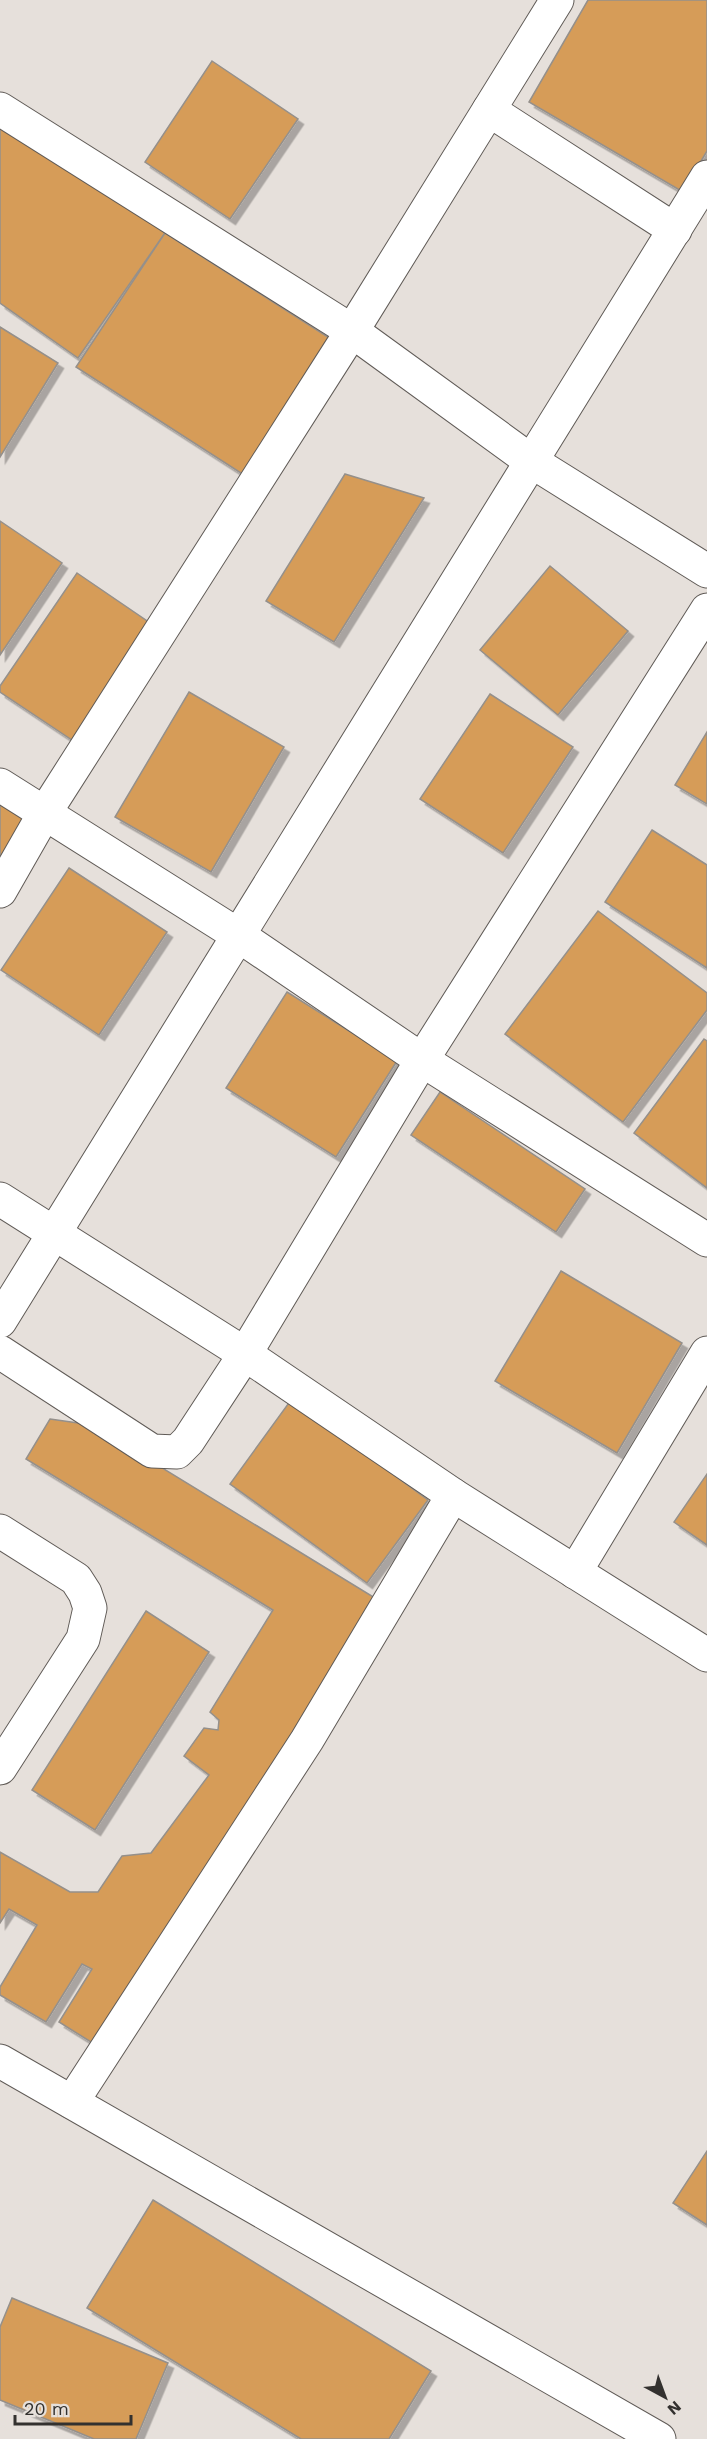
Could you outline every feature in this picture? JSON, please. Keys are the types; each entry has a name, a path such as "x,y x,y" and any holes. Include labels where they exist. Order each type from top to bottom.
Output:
{"street":[{"path":"0,891 44,814 352,331 556,0"},
{"path":"0,109 352,331 531,461 707,571"},
{"path":"489,110 675,230"},
{"path":"0,1321 707,177"},
{"path":"0,1352 152,1451 177,1452 188,1441 244,1354 422,1060 707,610"},
{"path":"0,785 238,935 422,1060 707,1240"},
{"path":"0,1199 244,1354 453,1496 707,1655"},
{"path":"575,1572 707,1353"},
{"path":"72,2102 307,1740 453,1496"},
{"path":"0,1531 76,1579 85,1593 90,1608 83,1639 0,1768"},
{"path":"0,2061 659,2439"}],"building":[{"path":"588,0 707,0 707,151 683,192 529,102"},
{"path":"212,61 298,119 230,219 145,162"},
{"path":"0,116 165,233 78,358 0,303"},
{"path":"165,233 331,339 244,475 76,367"},
{"path":"0,327 58,363 0,457"},
{"path":"345,474 424,498 334,642 266,601"},
{"path":"0,521 62,563 0,655"},
{"path":"550,566 628,631 558,715 480,650"},
{"path":"77,573 153,625 75,742 0,692 0,686"},
{"path":"189,692 284,747 211,872 115,817"},
{"path":"490,694 573,747 503,853 420,799"},
{"path":"707,732 707,804 675,785"},
{"path":"0,799 35,822 0,875"},
{"path":"652,830 707,865 707,968 605,902"},
{"path":"69,868 167,932 99,1035 1,970"},
{"path":"598,911 707,993 707,1010 623,1122 505,1034"},
{"path":"287,992 397,1061 336,1157 226,1088"},
{"path":"704,1039 707,1041 707,1188 634,1133"},
{"path":"440,1092 585,1189 556,1232 411,1135"},
{"path":"561,1271 682,1343 617,1453 495,1381"},
{"path":"291,1400 428,1500 367,1583 230,1484"},
{"path":"50,1419 92,1425 375,1598 99,2047 59,2022 92,1969 82,1964 46,2022 0,1995 0,1987 37,1925 9,1909 0,1923 0,1852 70,1892 98,1892 122,1856 151,1853 209,1775 184,1756 204,1728 218,1730 219,1720 210,1712 273,1610 26,1459"},
{"path":"707,1474 707,1545 674,1522"},
{"path":"146,1611 209,1652 95,1830 32,1790"},
{"path":"707,2151 707,2225 673,2203"},
{"path":"153,2200 431,2371 389,2439 301,2439 87,2308"},
{"path":"12,2298 168,2363 136,2439 94,2439 0,2400 0,2327"}]}
